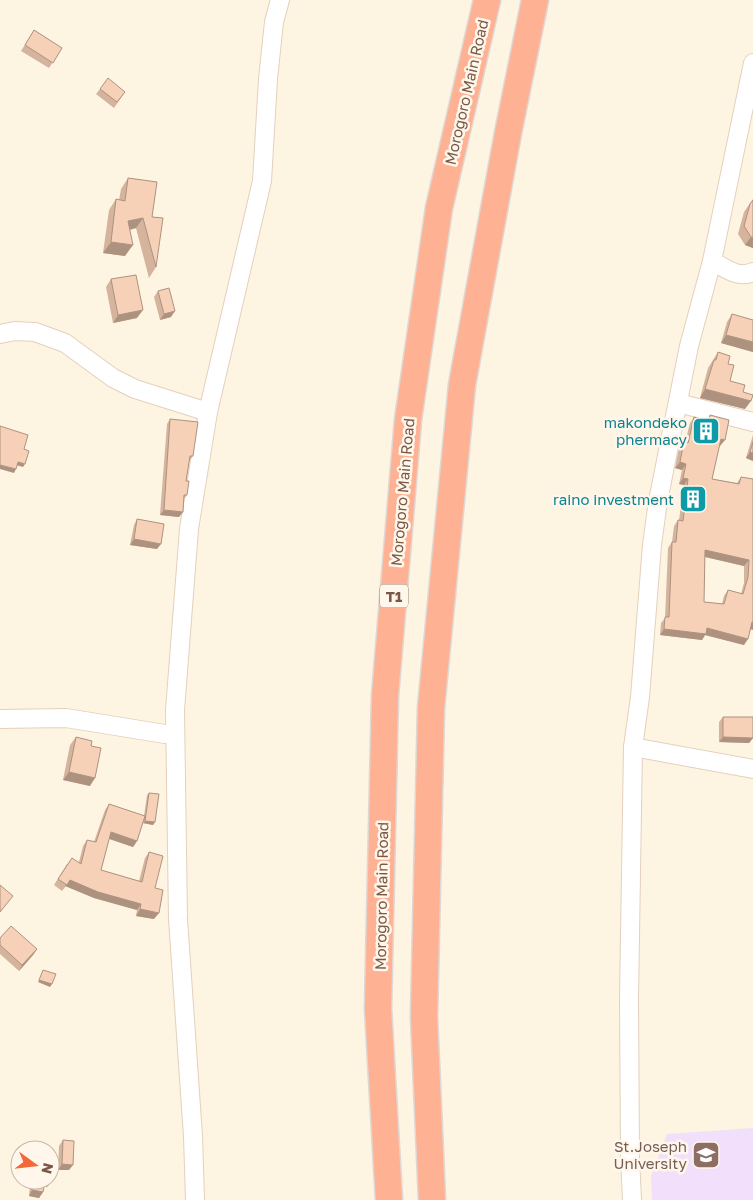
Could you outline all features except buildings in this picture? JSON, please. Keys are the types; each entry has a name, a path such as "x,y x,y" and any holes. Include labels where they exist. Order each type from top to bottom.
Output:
{"highway":[{"name":"Morogoro Main Road","path":"389,1200 378,1008 386,696 404,459 439,208 487,0"},
{"path":"432,1200 424,1017 431,708 462,385 508,133 535,0"}],"street":[{"path":"195,1200 194,1136 178,919 175,710 189,529 208,412 262,180 268,79 274,22 280,0"},
{"path":"632,1200 629,999 633,747 640,697 653,536 658,501 689,346 712,261 753,66"},
{"path":"712,261 736,274 746,276 753,272"},
{"path":"0,334 15,331 35,332 65,343 113,378 135,390 208,412"},
{"path":"678,403 753,422"},
{"path":"0,719 66,718 165,734"},
{"path":"633,747 753,769"}],"shaded area":[{"name":"St.Joseph University","path":"753,1128 753,1200 652,1200 651,1176 667,1134"}],"place":[{"name":"makondeko phermacy","path":"706,431"},
{"name":"raino investment","path":"693,499"},
{"name":"St.Joseph University","path":"706,1155"}]}
